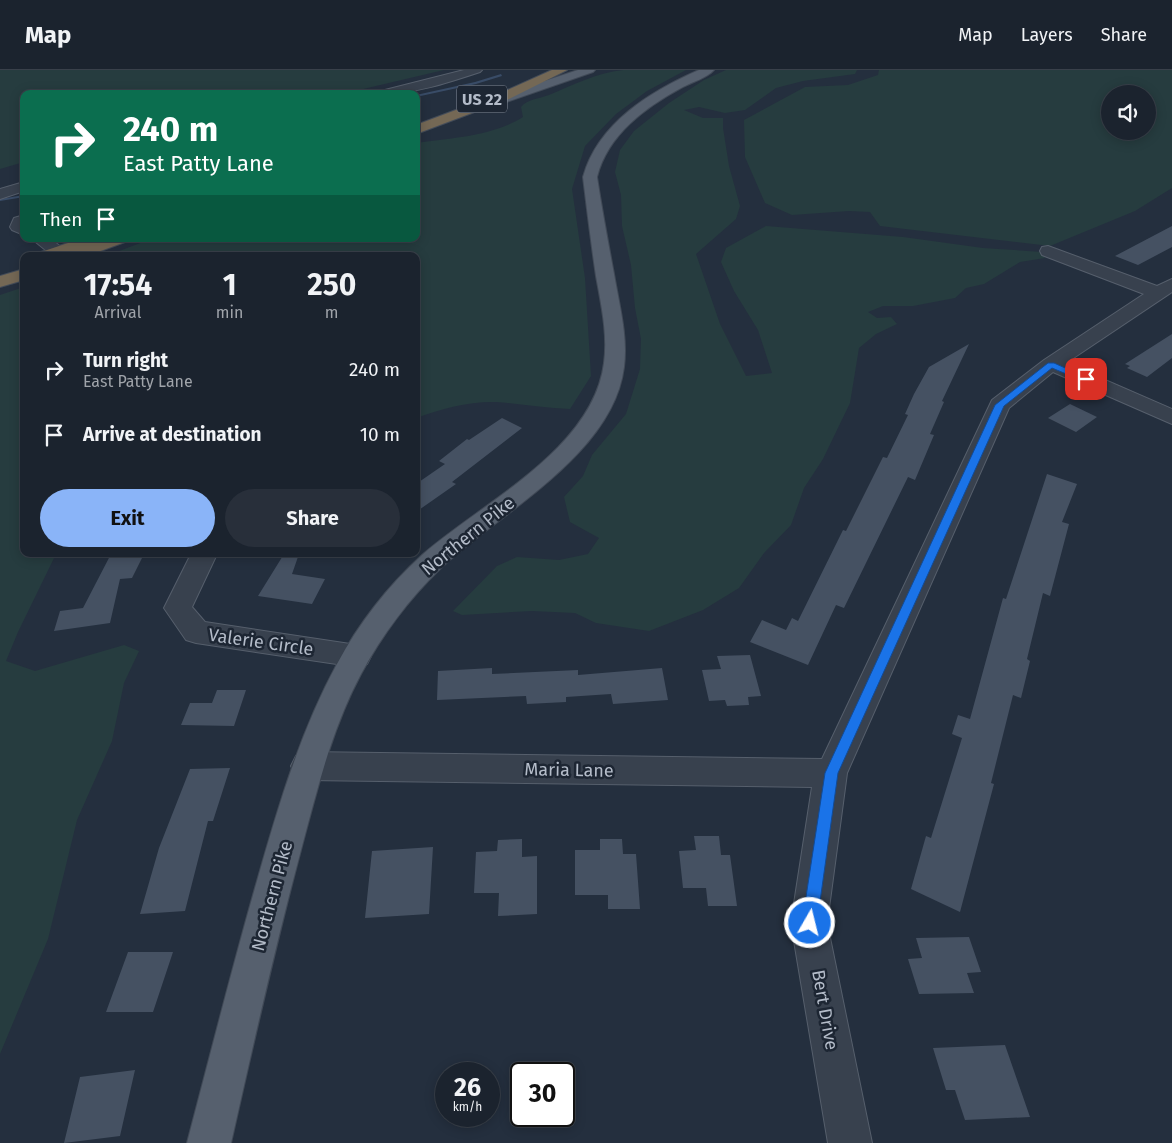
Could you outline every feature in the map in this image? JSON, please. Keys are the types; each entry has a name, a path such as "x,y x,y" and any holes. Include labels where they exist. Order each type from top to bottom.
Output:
{"highway":[{"name":"US 22","path":"420,122 495,94 547,70"},
{"name":"US 22","path":"420,129 525,88 561,70"},
{"path":"66,252 88,242"},
{"path":"70,252 108,242"},
{"path":"0,273 20,266"},
{"path":"0,282 20,275"}],"main road":[{"path":"462,113 588,70"},
{"name":"Northern Pike","path":"209,1143 270,897 307,766 340,688 357,656 383,617 409,584 445,550 529,488 558,462 580,437 596,412 608,390 615,366 614,328 590,176 596,158 607,140 631,117 672,87 708,70"}],"street":[{"path":"402,90 476,70"},
{"path":"0,194 20,187"},
{"path":"44,242 55,252"},
{"path":"1048,251 1165,288"},
{"name":"Bert Drive","path":"850,1143 810,923 832,773 1000,405 1051,364 1165,288"},
{"path":"1051,364 1172,417"},
{"name":"Valerie Circle","path":"203,557 178,608 196,632 357,656"},
{"name":"Maria Lane","path":"307,766 832,773"}],"green space":[{"path":"0,70 444,70 359,90 20,90 20,163 0,169"},
{"path":"623,70 686,70 647,91 616,114 585,146 572,189 585,278 591,376 570,409 486,402 456,406 420,417 420,252 117,252 143,242 420,242 420,142 471,135 499,128 523,117 521,107 530,101 576,83"},
{"path":"726,70 857,70 855,74 803,81 776,88 745,110 725,113 699,107 684,110 703,118 723,118 729,166 740,206 736,219 696,254 720,324 746,376 772,373 758,330 734,291 721,262 726,248 766,226 903,237 983,248 1042,252 1045,258 1020,262 984,284 966,288 955,298 913,306 883,306 868,312 877,318 891,317 897,324 876,334 859,348 850,403 823,459 804,488 791,525 764,553 739,588 703,610 649,631 596,623 575,613 532,611 462,615 453,611 497,566 517,557 559,560 588,554 599,538 570,522 564,497 583,476 592,455 626,414 640,369 641,339 635,308 631,265 622,226 621,195 615,172 620,150 634,131 669,103 704,80"},
{"path":"879,70 1172,70 1172,188 1135,211 1050,246 880,226 870,212 849,211 792,215 765,203 745,157 744,120 805,87 848,85 878,75"},
{"path":"20,288 20,557 55,557 6,661 35,671 124,645 139,651 124,683 112,741 77,820 48,939 0,1054 0,295"}],"building":[{"path":"1172,226 1172,247 1138,265 1115,256"},
{"path":"1172,334 1172,358 1147,377 1127,368 1130,366 1125,364"},
{"path":"969,344 942,401 944,402 930,434 934,435 915,480 908,477 844,608 836,605 808,665 750,642 762,620 786,630 792,618 798,621 843,530 846,531 883,457 887,458 908,415 905,414 914,394 929,367"},
{"path":"1070,404 1097,417 1076,432 1048,418"},
{"path":"502,418 522,428 452,482 456,484 420,509 420,481 445,464 439,461 467,439 469,440"},
{"path":"1047,474 1077,484 1062,522 1069,524 1050,596 1043,593 1027,659 1030,661 1021,698 1013,695 991,783 994,784 960,912 911,889 926,836 931,838 962,738 952,734 958,715 970,719 1003,598 1006,599"},
{"path":"109,557 142,557 132,578 120,579 110,623 54,631 60,611 83,608"},
{"path":"282,557 298,557 292,574 325,579 312,604 258,596"},
{"path":"750,655 761,696 748,697 749,705 727,706 725,700 709,701 702,670 721,669 717,656"},
{"path":"492,668 492,674 578,670 578,675 662,668 668,700 613,704 611,694 566,697 566,702 527,704 526,696 437,700 438,671"},
{"path":"217,690 246,690 234,726 181,725 190,703 212,703"},
{"path":"230,768 213,821 208,821 185,911 140,914 159,848 190,769"},
{"path":"694,836 719,836 721,855 730,855 737,906 708,906 706,888 683,888 679,851 696,850"},
{"path":"522,839 522,857 537,856 537,914 498,916 499,893 474,893 476,852 497,851 498,840"},
{"path":"600,839 622,839 623,854 636,854 640,909 608,909 608,895 575,895 575,850 600,850"},
{"path":"433,847 429,914 365,918 372,851"},
{"path":"969,937 981,972 967,973 974,993 919,994 908,959 922,958 916,938"},
{"path":"128,952 173,952 153,1012 106,1012"},
{"path":"1005,1045 1030,1117 965,1120 955,1090 946,1090 933,1048"},
{"path":"135,1070 120,1136 64,1143 80,1077"}],"waterway":[{"path":"420,95 476,83 501,75"},
{"path":"0,200 20,197"}],"route":[{"path":"810,923 832,773 1000,405 1051,364 1086,379"}]}
